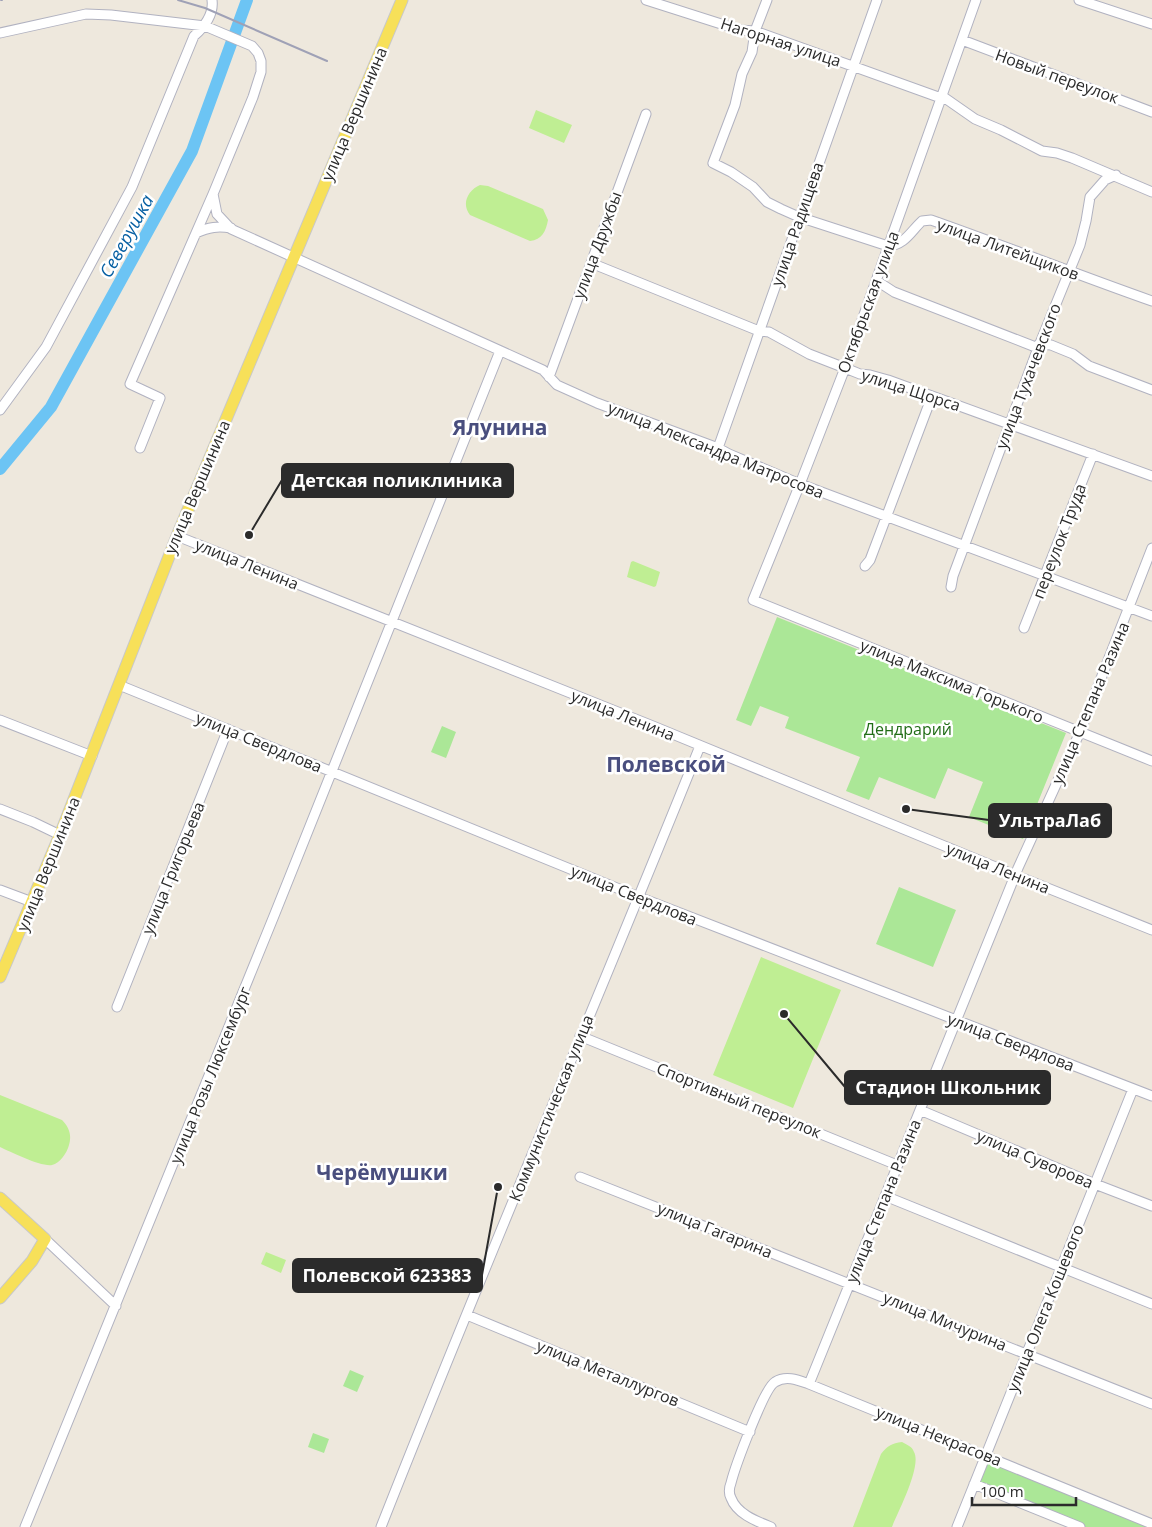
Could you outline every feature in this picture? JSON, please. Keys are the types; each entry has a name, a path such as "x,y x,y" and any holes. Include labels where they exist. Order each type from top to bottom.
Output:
{"main road":[{"name":"улица Вершинина","path":"0,975 92,756 177,536 402,0"},
{"path":"0,1198 45,1239 32,1261 0,1298"}],"street":[{"path":"0,410 46,347 132,187 194,36 205,26 213,6 212,0"},
{"name":"Нагорная улица","path":"646,0 740,30 755,31 942,97 975,119 1001,130 1042,152 1057,153 1116,175 1152,192"},
{"path":"767,0 755,31 752,52 742,74 735,105 713,163 754,187 768,202 799,217 888,246"},
{"name":"улица Радищева","path":"718,448 877,0"},
{"name":"Октябрьская улица","path":"753,600 800,484 877,281 976,0"},
{"path":"1079,0 1152,24"},
{"path":"0,33 86,14 98,14 205,26 252,46 258,52 261,72 253,98 130,384 160,398 140,448"},
{"name":"Новый переулок","path":"962,40 1152,112"},
{"name":"улица Дружбы","path":"550,377 646,114"},
{"name":"улица Тухачевского","path":"952,587 953,576 1009,425 1080,245 1090,197 1105,180 1116,175"},
{"path":"213,194 217,214 231,228"},
{"name":"улица Литейщиков","path":"888,246 896,246 905,240 922,220 931,220 1152,301"},
{"path":"196,233 218,226 231,228"},
{"name":"улица Александра Матросова","path":"231,228 543,370 557,385 597,403 718,448 800,484 1152,616"},
{"name":"улица Щорса","path":"591,263 759,330 769,332 809,354 844,368 860,374 888,380 1152,476"},
{"path":"877,281 894,292 1039,346 1050,345 1073,354 1089,366 1152,390"},
{"name":"улица Розы Люксембург","path":"25,1527 393,622 500,351"},
{"path":"865,566 870,560 932,396"},
{"name":"переулок Труда","path":"1024,628 1093,454"},
{"name":"улица Ленина","path":"177,536 1152,930"},
{"name":"улица Степана Разина","path":"809,1384 1014,875 1080,732 1152,548"},
{"name":"улица Максима Горького","path":"753,600 1152,761"},
{"name":"улица Свердлова","path":"119,685 639,897 1152,1096"},
{"path":"0,720 92,756"},
{"name":"улица Григорьева","path":"117,1007 228,729"},
{"name":"Коммунистическая улица","path":"380,1527 700,746"},
{"path":"0,809 60,835"},
{"path":"0,890 32,902"},
{"name":"Спортивный переулок","path":"580,1036 897,1165"},
{"name":"улица Олега Кошевого","path":"957,1527 1133,1089"},
{"name":"улица Суворова","path":"920,1110 1152,1206"},
{"name":"улица Гагарина","path":"580,1177 850,1283"},
{"path":"885,1196 1152,1304"},
{"path":"45,1239 116,1306"},
{"name":"улица Мичурина","path":"850,1283 1152,1404"},
{"name":"улица Металлургов","path":"466,1315 750,1432"},
{"name":"улица Некрасова","path":"750,1432 767,1392 774,1382 791,1378 986,1455 1152,1524"},
{"path":"750,1432 731,1481 730,1494 736,1507 754,1524 770,1527"},
{"name":"улица Некрасова","path":"974,1484 1080,1527"}],"green space":[{"path":"536,110 572,125 564,143 529,128"},
{"path":"480,185 488,186 543,209 548,220 543,234 538,239 530,241 470,215 466,206 467,198 472,190"},
{"path":"633,561 660,572 656,586 654,587 627,577 631,562"},
{"name":"Дендрарий","path":"777,617 1066,733 1023,839 969,817 983,782 948,768 935,799 879,777 869,800 846,791 860,757 785,728 789,717 760,706 751,726 736,720"},
{"path":"442,726 456,732 446,758 431,752"},
{"path":"899,887 956,910 933,967 876,944"},
{"path":"761,957 841,990 793,1108 713,1075"},
{"path":"0,1095 62,1120 68,1128 70,1141 65,1154 60,1160 52,1165 41,1164 0,1147"},
{"path":"266,1252 286,1260 281,1273 261,1264"},
{"path":"350,1370 364,1376 357,1392 343,1386"},
{"path":"313,1433 329,1439 324,1453 308,1447"},
{"path":"902,1442 913,1450 916,1459 915,1468 892,1527 853,1527 881,1454 890,1445"},
{"path":"987,1459 1152,1527 1084,1527 977,1483"}],"waterway":[{"name":"Северушка","path":"0,469 51,407 192,151 247,0"}],"railway":[{"path":"178,0 205,8 327,61"}],"place":[{"name":"Детская поликлиника","path":"249,535"},
{"name":"УльтраЛаб","path":"906,809"},
{"name":"Стадион Школьник","path":"784,1014"},
{"name":"Полевской 623383","path":"498,1187"}],"district":[{"name":"Ялунина","path":"500,427"},
{"name":"Полевской","path":"666,764"},
{"name":"Черёмушки","path":"382,1172"}]}
